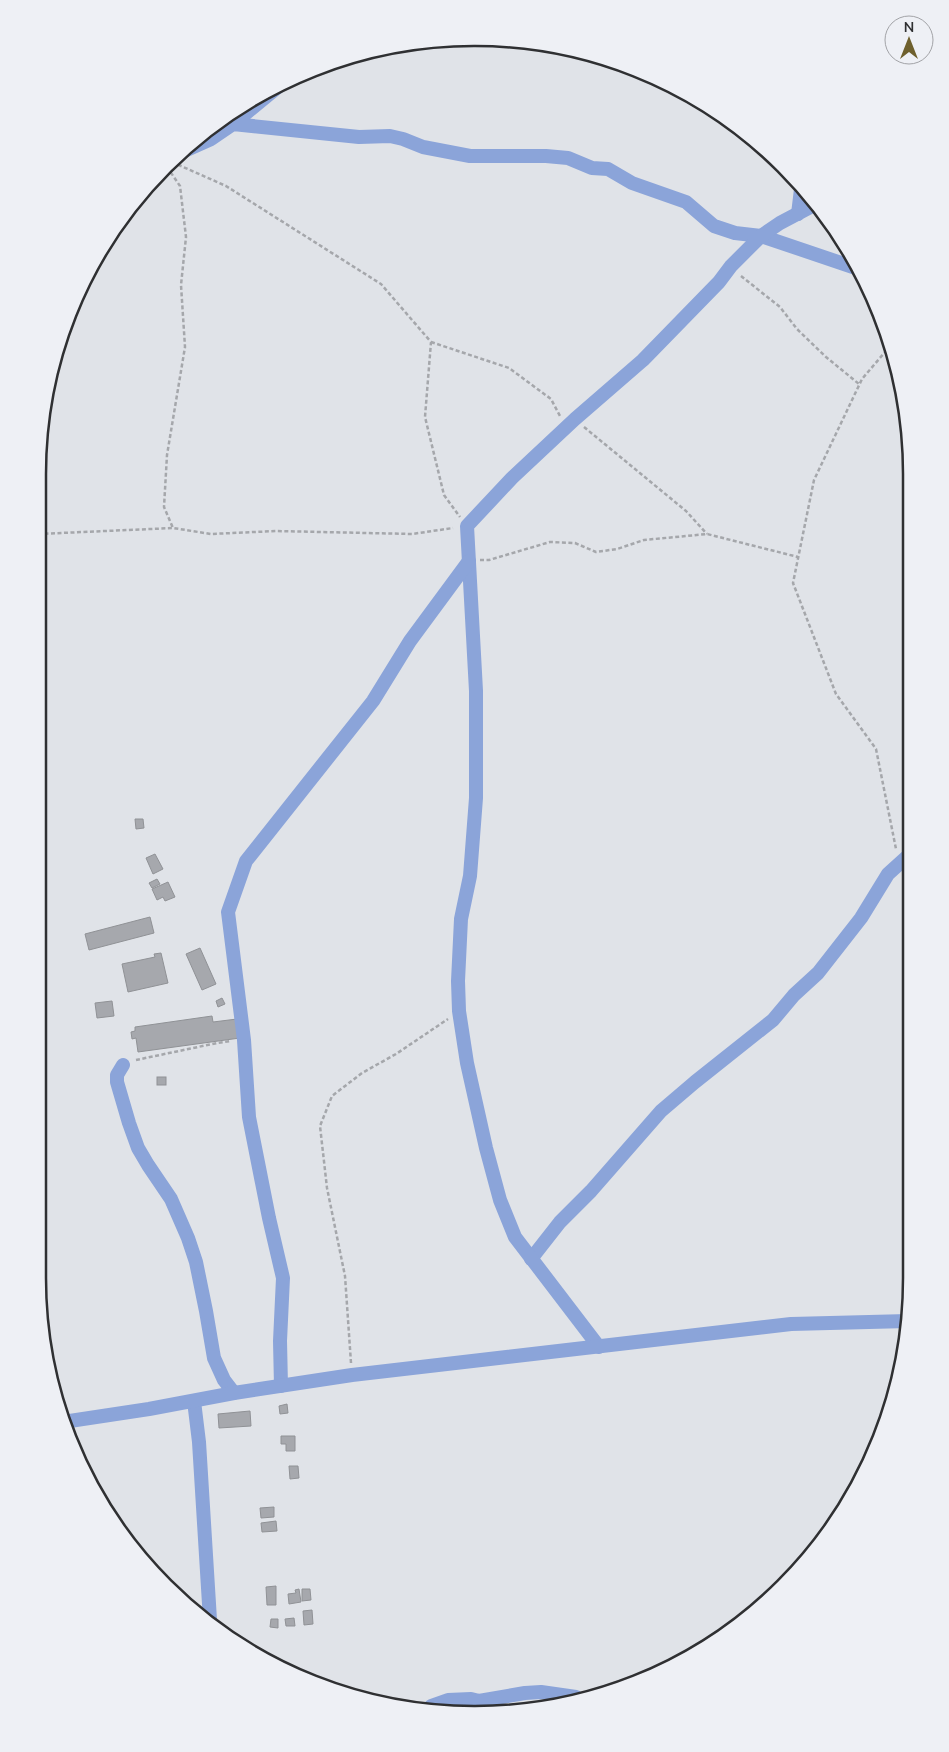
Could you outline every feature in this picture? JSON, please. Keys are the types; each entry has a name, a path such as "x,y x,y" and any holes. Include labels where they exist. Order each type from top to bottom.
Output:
{"street":[{"path":"207,141 249,110"},
{"path":"233,124 359,137 390,136 403,138 423,147 470,156 546,156 568,158 592,168 608,169 632,183 686,202 714,226 735,234 761,236 848,265"},
{"path":"798,214 800,197"},
{"path":"599,1347 515,1237 500,1200 486,1148 467,1062 458,981 461,919 470,876 476,798 476,691 467,526 512,478 570,423 643,360 761,236 809,208"},
{"path":"281,1386 280,1341 283,1278 249,1117 244,1040 228,912 246,860 373,701 410,641 469,561"},
{"path":"531,1259 560,1222 661,1111 773,1020 794,995 818,973 851,932 888,874 903,860"},
{"path":"122,1065 117,1075 117,1082 128,1124 138,1148 171,1199 182,1221 196,1262 214,1358 224,1380 234,1393"},
{"path":"71,1421 352,1375 792,1324 900,1321"},
{"path":"194,1401 199,1442 210,1613"},
{"path":"437,1704 448,1700 467,1704 514,1694 541,1692 567,1696"}],"path":[{"path":"179,165 226,186 381,284 431,342 509,368 551,399 570,423 602,444 686,511 707,534"},
{"path":"171,173 180,186 186,237 181,285 185,347 167,455 164,507 173,528"},
{"path":"731,266 780,308 802,335 859,384"},
{"path":"46,534 173,528 210,534 276,531 412,534 467,526 444,495 425,418 431,342"},
{"path":"885,352 862,378 814,480 793,584 836,694 876,748 903,855"},
{"path":"469,561 489,560 550,542 575,543 596,552 617,549 644,540 707,534 798,557"},
{"path":"352,1375 345,1276 327,1188 320,1126 332,1096 362,1073 396,1054 460,1011"},
{"path":"122,1065 138,1059 217,1043 244,1040"}],"building":[{"path":"135,819 143,819 144,828 136,829"},
{"path":"155,854 163,869 153,874 146,858"},
{"path":"157,879 160,884 152,888 149,883"},
{"path":"168,882 175,897 165,901 163,897 157,900 152,889"},
{"path":"150,917 154,933 89,950 85,934"},
{"path":"200,948 216,984 202,990 186,954"},
{"path":"161,953 168,983 128,992 122,964 155,957 154,954"},
{"path":"222,998 225,1004 218,1007 216,1001"},
{"path":"112,1001 114,1016 97,1018 95,1003"},
{"path":"212,1016 213,1022 237,1019 240,1038 138,1052 136,1038 132,1039 131,1032 135,1031 135,1027"},
{"path":"157,1077 166,1077 166,1085 157,1085"},
{"path":"287,1404 288,1413 280,1414 279,1406"},
{"path":"250,1411 251,1426 219,1428 218,1414"},
{"path":"281,1436 295,1436 295,1451 286,1451 286,1444 281,1444"},
{"path":"289,1466 298,1466 299,1478 290,1479"},
{"path":"274,1507 274,1517 261,1518 260,1508"},
{"path":"276,1521 277,1531 262,1532 261,1523"},
{"path":"276,1586 276,1605 267,1605 266,1587"},
{"path":"299,1589 301,1602 289,1604 288,1594 296,1593 295,1590"},
{"path":"302,1589 310,1589 311,1600 302,1601"},
{"path":"312,1610 313,1624 304,1625 303,1611"},
{"path":"294,1618 295,1626 286,1626 285,1619"},
{"path":"271,1619 278,1619 278,1628 270,1627"}]}
